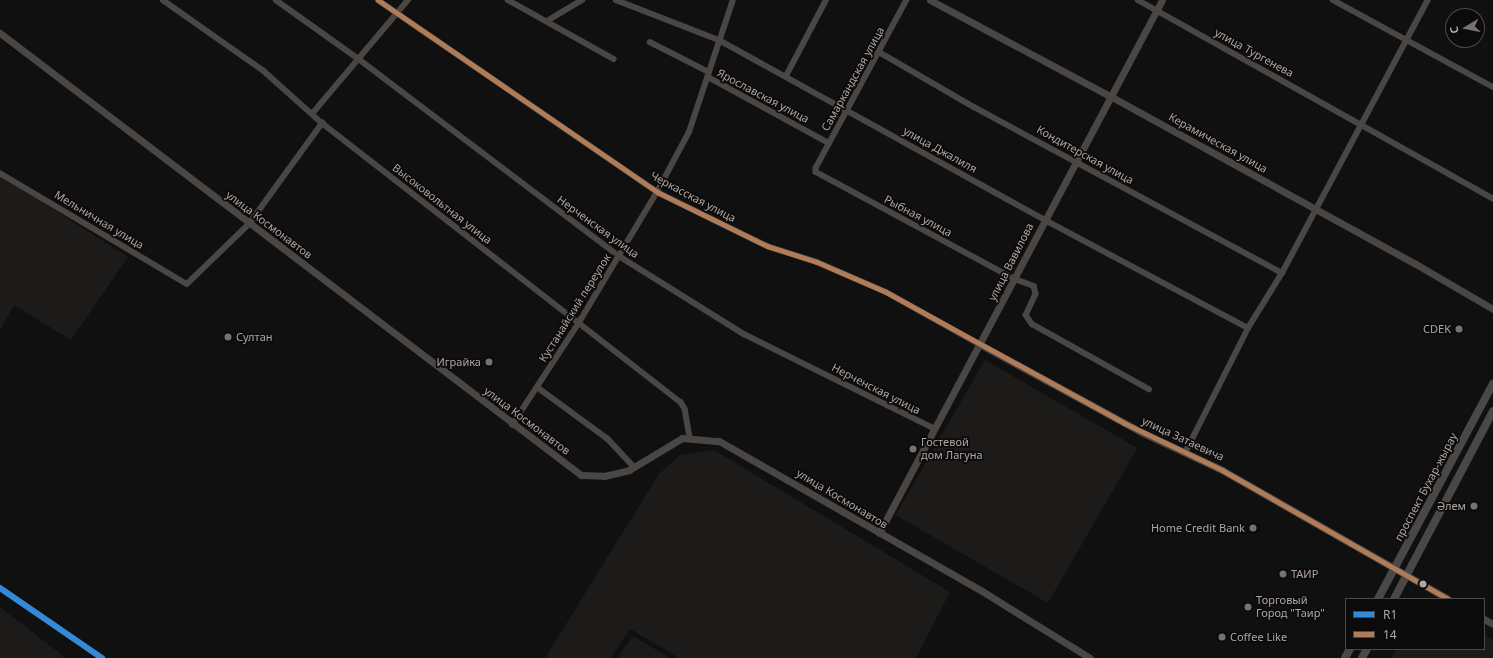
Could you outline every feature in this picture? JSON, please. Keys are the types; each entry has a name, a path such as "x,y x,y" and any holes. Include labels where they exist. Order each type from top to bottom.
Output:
{"main road":[{"name":"проспект Бухар-жырау","path":"1379,598 1493,384"},
{"name":"проспект Бухар-жырау","path":"1395,598 1493,411"}],"street":[{"name":"Высоковольтная улица","path":"162,0 264,71 322,123 578,324 681,402 685,409 690,436"},
{"name":"Нерченская улица","path":"276,0 360,60 618,256 744,334 935,429"},
{"name":"Черкасская улица","path":"378,0 657,192 767,246 817,262 886,292 981,344"},
{"path":"312,114 360,60 408,0"},
{"path":"508,0 614,59"},
{"path":"547,21 582,0"},
{"name":"улица Джалиля","path":"616,0 719,40 1045,220 1248,328"},
{"name":"Кустанайский переулок","path":"512,425 578,324 657,192 689,132 732,0"},
{"path":"786,76 826,0"},
{"name":"Самаркандская улица","path":"816,168 907,0"},
{"name":"Керамическая улица","path":"930,0 1110,96 1315,209 1493,310"},
{"name":"улица Тургенева","path":"1138,0 1493,198"},
{"name":"улица Вавилова","path":"879,533 981,344 1110,96 1162,0"},
{"path":"1332,0 1493,87"},
{"path":"1186,451 1248,328 1282,273 1428,0"},
{"name":"улица Космонавтов","path":"0,33 512,425 581,476 604,476 634,467 682,438 690,436 719,441 742,452 879,533 982,591 1090,658"},
{"name":"Ярославская улица","path":"650,42 829,143"},
{"name":"Кондитерская улица","path":"879,52 974,107 1282,273"},
{"path":"249,224 322,123"},
{"name":"Рыбная улица","path":"816,168 819,174 1014,279 1034,286 1036,291 1026,315 1032,324 1149,389"},
{"name":"Мельничная улица","path":"0,173 187,284 249,224"},
{"name":"улица Затаевича","path":"981,344 1141,432 1186,451 1253,487 1446,598"},
{"path":"537,387 608,439 634,467"}],"shaded area":[{"path":"0,175 128,257 71,340 14,305 0,330"},
{"path":"985,360 1137,448 1048,603 896,515"},
{"path":"714,450 950,592 916,658 679,658 630,629 611,658 545,658 659,474 680,455"},
{"path":"0,607 66,658 0,658"},
{"path":"633,636 670,658 617,658"},
{"path":"1485,636 1493,640 1493,658 1391,658 1395,650 1485,650"}],"transit line":[{"name":"14","path":"378,0 657,192 767,246 817,262 886,292 1124,423 1222,470 1446,598"},
{"name":"R1","path":"0,588 102,658"}],"place":[{"name":"CDEK","path":"1459,329"},
{"name":"Султан","path":"228,337"},
{"name":"Играйка","path":"489,362"},
{"name":"Гостевой дом Лагуна","path":"913,449"},
{"name":"Әлем","path":"1474,506"},
{"name":"Home Credit Bank","path":"1253,528"},
{"name":"ТАИР","path":"1283,574"},
{"name":"Торговый Город \"Таир\"","path":"1248,607"},
{"name":"Coffee Like","path":"1222,637"}]}
